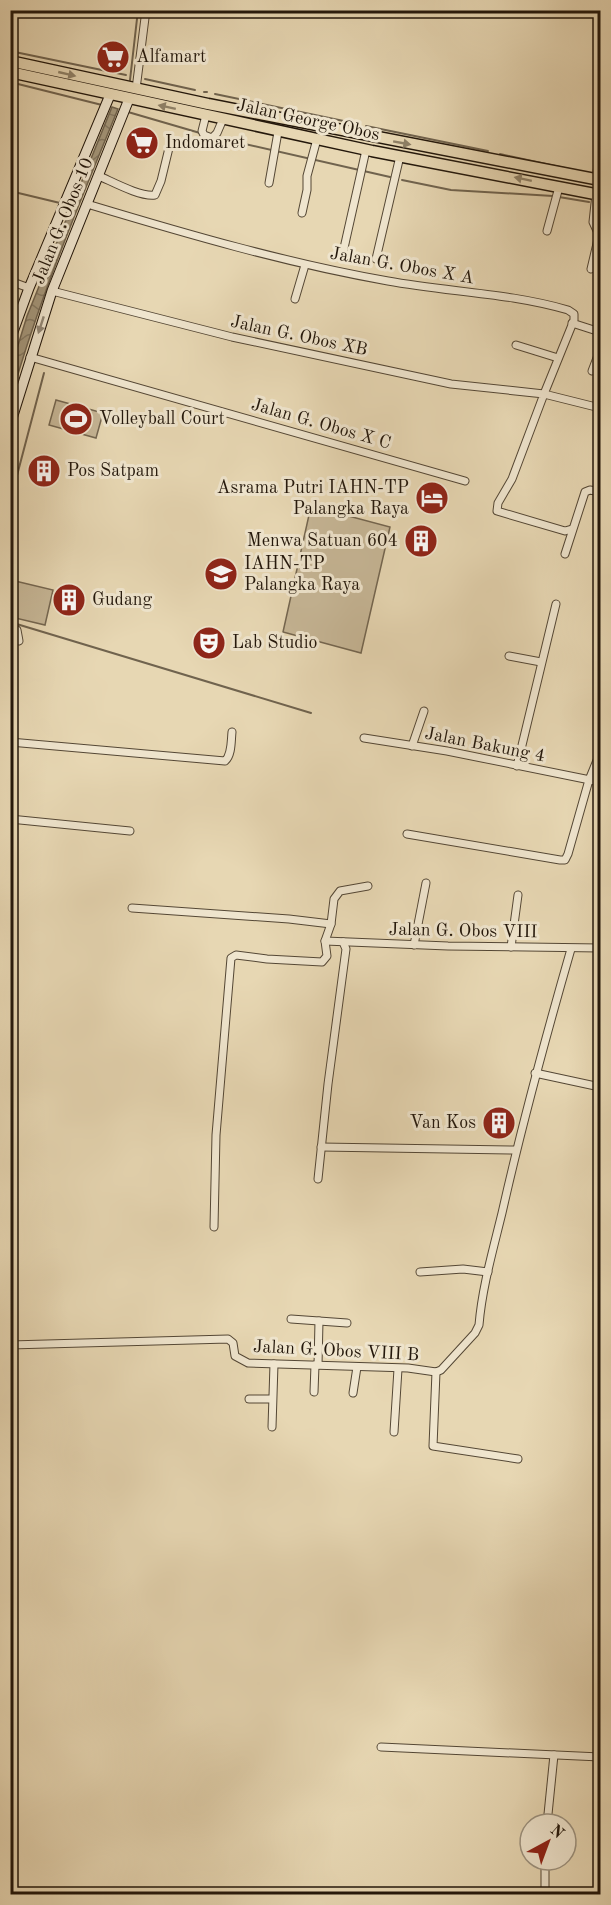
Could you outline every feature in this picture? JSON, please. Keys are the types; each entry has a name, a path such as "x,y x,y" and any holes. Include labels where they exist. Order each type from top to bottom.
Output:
{"main road":[{"name":"Jalan George Obos","path":"10,61 374,138 598,180"},
{"name":"Jalan George Obos","path":"10,72 126,107 206,115 366,150 598,195"}],"street":[{"path":"136,89 146,10"},
{"path":"10,340 29,288 107,102"},
{"name":"Jalan G. Obos 10","path":"10,425 52,291 126,107"},
{"path":"206,115 202,132 212,138 217,133 223,119"},
{"path":"269,183 278,132"},
{"path":"302,213 307,190 307,176 316,139"},
{"path":"99,176 152,196 157,193 169,148"},
{"path":"342,257 366,150"},
{"path":"598,180 600,151"},
{"path":"376,260 400,156"},
{"path":"547,231 559,187"},
{"path":"591,268 599,235 593,222 598,195"},
{"name":"Jalan G. Obos X A","path":"87,204 233,247 305,265 388,281 557,307 574,314 572,323"},
{"path":"295,299 305,265"},
{"path":"10,281 29,288"},
{"name":"Jalan G. Obos XB","path":"52,291 232,337 451,384 544,394"},
{"path":"572,529 565,531 497,511 498,503 509,486 572,323 600,332"},
{"path":"516,345 558,358"},
{"path":"592,371 600,350"},
{"name":"Jalan G. Obos X C","path":"30,357 465,481"},
{"path":"544,394 600,408"},
{"path":"565,554 583,495 586,490 600,492"},
{"path":"518,766 541,660 556,604"},
{"path":"10,627 17,630 19,641"},
{"path":"509,656 541,660"},
{"path":"412,746 424,711"},
{"path":"10,742 225,761 230,754 232,732"},
{"name":"Jalan Bakung 4","path":"364,738 600,782"},
{"path":"407,834 563,860 568,854 589,780 600,753"},
{"path":"10,819 130,831"},
{"path":"414,945 426,883"},
{"path":"214,1227 216,1136 230,960 236,955 320,962 324,960 327,956 325,941 331,924 334,899 340,891 368,886"},
{"path":"511,947 518,895"},
{"path":"132,908 331,924"},
{"name":"Jalan G. Obos VIII","path":"325,941 600,948"},
{"path":"318,1179 346,949 343,942"},
{"name":"Jalan G. Obos VIII B","path":"10,1345 228,1339 233,1343 235,1356 243,1360 274,1364 398,1370 408,1368 436,1372 446,1365 475,1333 479,1325 488,1272 516,1150 535,1073 571,949"},
{"path":"535,1073 600,1087"},
{"path":"321,1147 516,1150"},
{"path":"420,1272 463,1269 488,1272"},
{"path":"291,1319 347,1323"},
{"path":"314,1392 319,1321"},
{"path":"272,1427 271,1399 274,1364"},
{"path":"353,1393 357,1367"},
{"path":"394,1432 398,1370"},
{"path":"436,1372 433,1446 518,1459"},
{"path":"249,1399 271,1399"},
{"path":"381,1747 600,1757"},
{"path":"548,1812 554,1755"},
{"path":"545,1894 546,1872"}],"shaded area":[{"name":"Volleyball Court","path":"56,400 103,413 96,438 49,425"},
{"path":"311,506 390,527 361,653 283,632"},
{"path":"11,580 53,590 45,625 11,617"}],"water":[{"path":"112,107 118,109 47,288 11,398 11,368 27,316"}],"waterway":[{"path":"130,80 138,10"},
{"path":"10,51 126,75"},
{"path":"145,79 195,90"},
{"path":"10,82 102,105"},
{"path":"215,94 358,124"},
{"path":"128,112 200,133"},
{"path":"366,126 488,151"},
{"path":"214,137 390,177"},
{"path":"500,154 574,170"},
{"path":"402,180 451,190 553,196"},
{"path":"10,191 60,203"},
{"path":"559,197 589,202"},
{"path":"10,502 44,373"},
{"path":"10,622 311,713"}],"place":[{"name":"Alfamart","path":"113,57"},
{"name":"Indomaret","path":"142,143"},
{"name":"Volleyball Court","path":"76,419"},
{"name":"Pos Satpam","path":"44,471"},
{"name":"Asrama Putri IAHN-TP Palangka Raya","path":"432,498"},
{"name":"Menwa Satuan 604","path":"421,541"},
{"name":"IAHN-TP Palangka Raya","path":"221,574"},
{"name":"Gudang","path":"69,600"},
{"name":"Lab Studio","path":"209,643"},
{"name":"Van Kos","path":"499,1123"}]}
